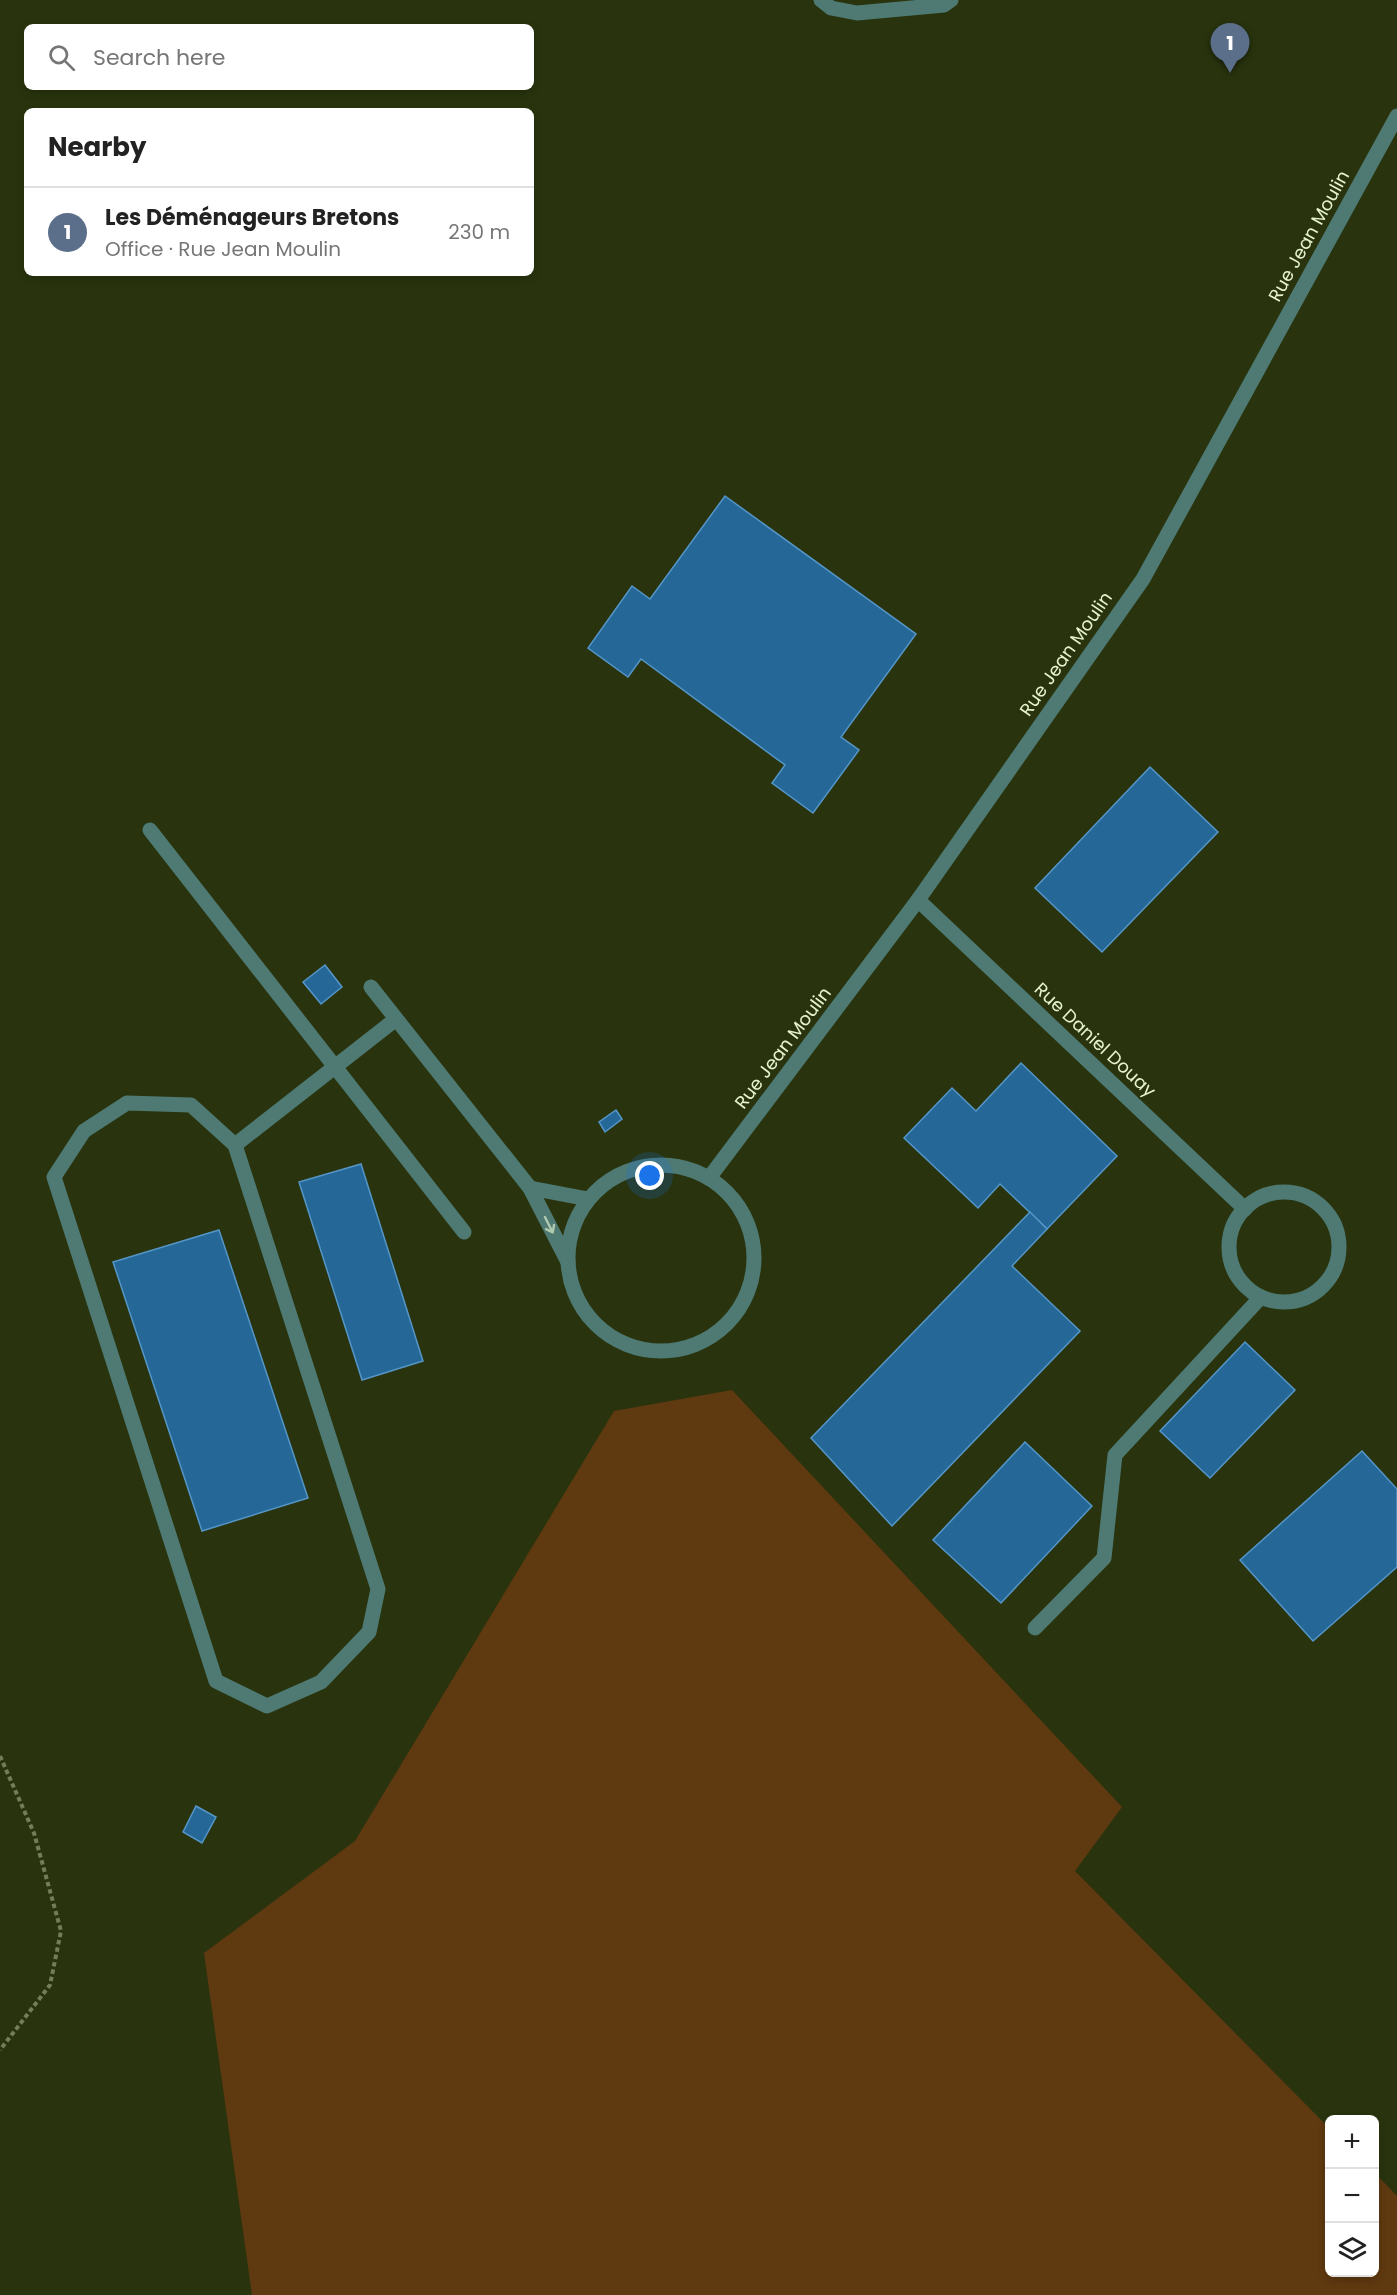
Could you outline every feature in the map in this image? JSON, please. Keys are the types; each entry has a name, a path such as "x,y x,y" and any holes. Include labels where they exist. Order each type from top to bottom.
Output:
{"street":[{"path":"821,0 831,8 857,13 944,4 951,0"},
{"name":"Rue Jean Moulin","path":"710,1178 918,900 1143,579 1397,116"},
{"path":"150,830 464,1232"},
{"name":"Rue Daniel Douay","path":"918,900 1245,1209"},
{"path":"370,987 530,1188 568,1262 574,1291 589,1316 611,1336 638,1348 667,1351 696,1345 722,1329 741,1307 752,1280 754,1251 747,1222 732,1197 710,1178 685,1167 658,1164 632,1169 608,1181 588,1199 573,1229 568,1262"},
{"path":"235,1146 396,1019"},
{"path":"127,1103 191,1106 235,1146 378,1589 369,1632 321,1682 267,1706 216,1681 54,1177 84,1131 127,1103"},
{"path":"530,1188 588,1199"},
{"path":"1278,1192 1297,1194 1314,1201 1328,1214 1337,1230 1340,1249 1336,1268 1326,1283 1311,1296 1295,1301 1278,1302 1261,1297 1246,1287 1236,1273 1230,1256 1230,1239 1235,1223 1245,1209 1260,1198 1278,1192"},
{"path":"1035,1628 1104,1558 1115,1455 1261,1297"}],"path":[{"path":"0,1756 34,1833 62,1931 50,1984 0,2050"}],"shaded area":[{"path":"732,1390 1122,1807 1075,1871 1325,2124 1325,2277 1379,2277 1379,2177 1397,2196 1397,2295 252,2295 204,1953 355,1841 614,1411"}],"building":[{"path":"725,496 916,634 841,737 859,750 813,813 772,783 785,765 641,659 628,677 588,648 632,586 650,599"},
{"path":"1150,767 1218,832 1102,952 1035,888"},
{"path":"325,965 342,987 321,1004 303,982"},
{"path":"1021,1063 1117,1156 1047,1229 1000,1184 978,1208 904,1138 952,1088 976,1111"},
{"path":"616,1110 622,1119 605,1132 599,1122"},
{"path":"361,1164 423,1361 362,1380 299,1182"},
{"path":"1030,1212 1047,1229 1012,1266 1080,1331 892,1526 811,1438"},
{"path":"219,1230 308,1498 202,1531 113,1262"},
{"path":"1245,1342 1295,1390 1210,1478 1160,1431"},
{"path":"1025,1442 1092,1506 1001,1603 933,1540"},
{"path":"1362,1451 1397,1489 1397,1567 1313,1641 1240,1560"},
{"path":"196,1806 216,1817 202,1843 183,1832"}],"place":[{"name":"Les Déménageurs Bretons","path":"1230,73"}]}
